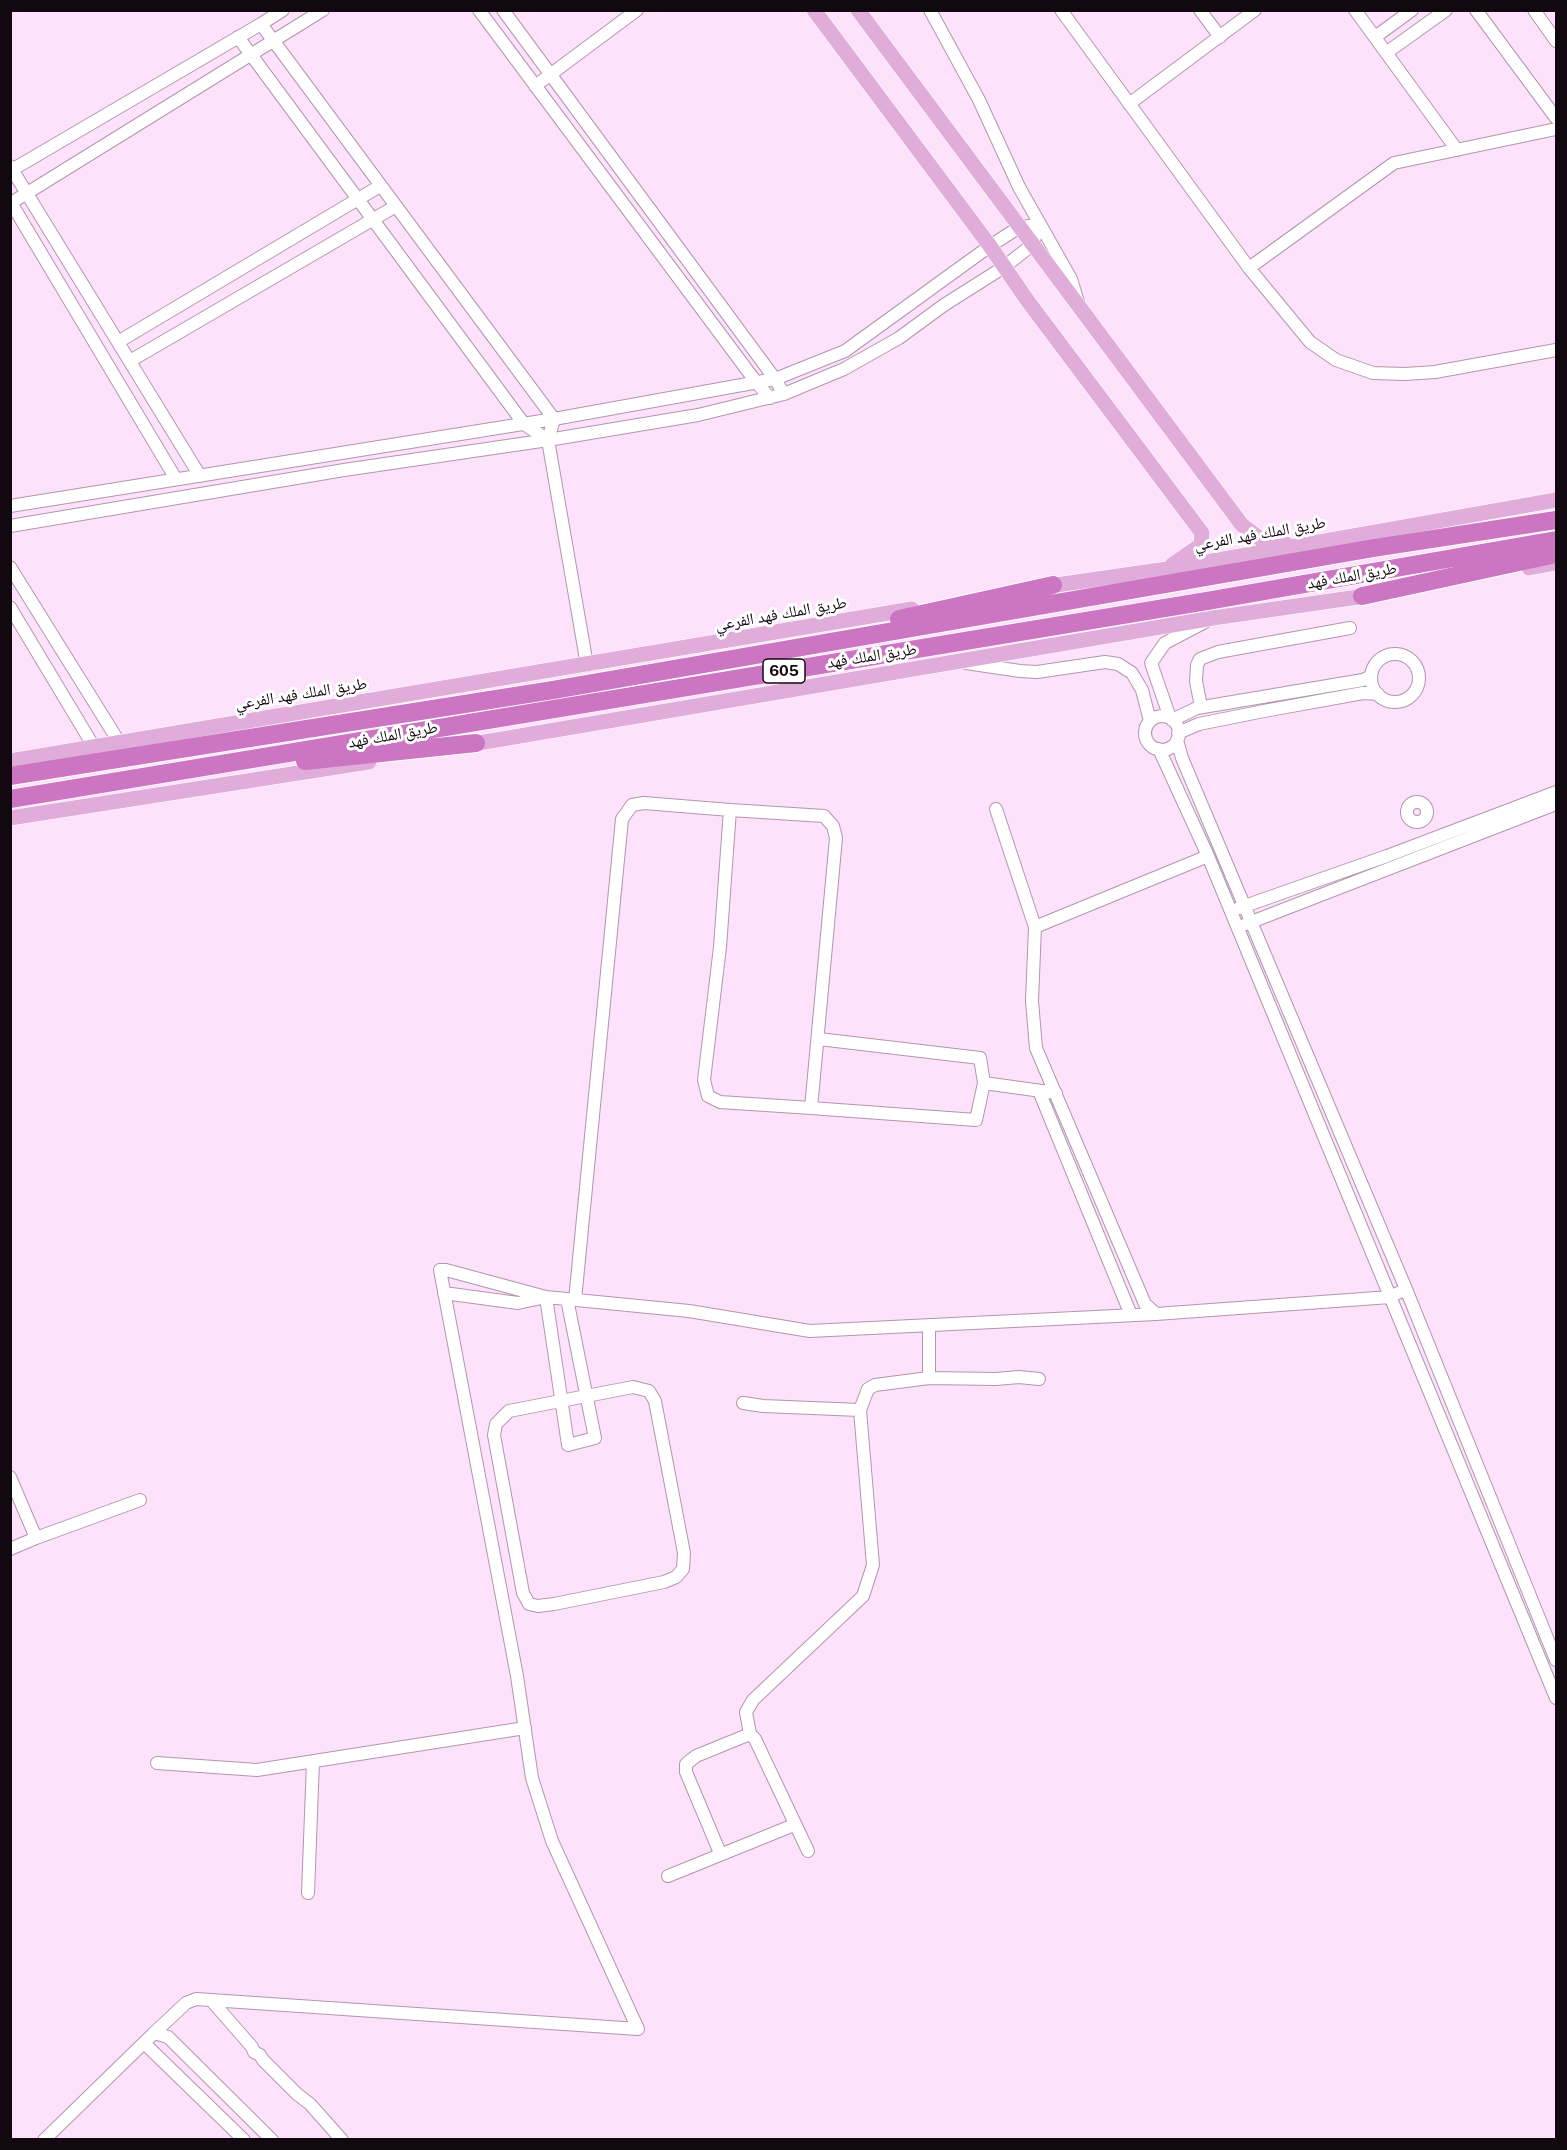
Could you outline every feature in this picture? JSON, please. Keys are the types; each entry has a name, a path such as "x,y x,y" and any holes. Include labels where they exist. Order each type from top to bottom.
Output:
{"highway":[{"name":"طريق الملك فهد","path":"10,776 663,671 1374,548 1557,520"},
{"name":"طريق الملك فهد","path":"10,800 1207,601 1557,540"},
{"path":"1362,596 1557,554"},
{"path":"663,671 1053,585"},
{"path":"130,780 476,743"}],"main road":[{"path":"814,10 1202,533 1201,545 1167,569"},
{"path":"858,10 1018,228 1080,306 1242,525 1262,540 1294,546"},
{"name":"طريق الملك فهد الفرعي","path":"10,761 1053,585 1167,569 1557,500"},
{"path":"10,818 332,768 1213,618 1557,564"}],"street":[{"path":"200,476 11,169 283,10"},
{"path":"177,479 11,202 323,10"},
{"path":"479,10 770,398"},
{"path":"503,10 784,394"},
{"path":"535,86 637,10"},
{"path":"930,10 979,100 1019,187 1071,279 1080,306"},
{"path":"1061,10 1249,268 1310,342 1336,360 1373,373 1405,374 1435,372 1557,350"},
{"path":"1200,10 1220,37"},
{"path":"1130,104 1255,10"},
{"path":"1355,10 1457,150"},
{"path":"1375,37 1412,10"},
{"path":"1386,53 1446,10"},
{"path":"1476,10 1557,118"},
{"path":"1534,10 1557,41"},
{"path":"261,24 554,419"},
{"path":"238,38 524,424 548,440"},
{"path":"1249,268 1394,163 1557,129"},
{"path":"118,342 381,186"},
{"path":"130,361 396,206"},
{"path":"10,506 524,424 775,379 845,351 990,246 1018,228 1040,224"},
{"path":"10,526 344,470 698,415 784,394 844,369 899,338 944,305 1004,267 1032,245 1040,224"},
{"path":"554,419 548,440 587,665"},
{"path":"10,567 119,742"},
{"path":"10,607 94,747"},
{"path":"1213,618 1165,644 1151,663 1171,719 1176,724 1182,758 1406,1289 1557,1660"},
{"path":"1204,707 1202,681 1198,675 1197,665 1200,659 1218,652 1350,628"},
{"path":"1371,676 1363,680 1204,707 1171,719 1160,716 1150,721 1146,727 1145,737 1150,745 1159,749 1168,748 1178,737 1199,724 1363,693 1378,694 1391,701 1407,698 1418,685 1417,668 1405,656 1394,654 1378,661 1371,676 1373,687 1378,694"},
{"path":"956,661 1037,672 1105,662 1118,664 1132,673 1142,690 1150,721"},
{"path":"1308,689 1310,703"},
{"path":"1239,700 1242,716"},
{"path":"1159,749 1208,856 1557,1698"},
{"path":"1237,928 1557,792"},
{"path":"546,1297 568,1445 595,1438 571,1300 622,819 632,805 644,803 825,816 833,826 836,838 811,1108"},
{"path":"1230,911 1557,804"},
{"path":"996,809 1035,927 1032,1001 1035,1048 1145,1304 1156,1314"},
{"path":"730,810 720,947 704,1080 708,1096 720,1102 976,1120 984,1083 980,1058 819,1039"},
{"path":"1418,819 1426,848"},
{"path":"1035,927 1208,856"},
{"path":"984,1083 1056,1093"},
{"path":"1039,1091 1131,1316"},
{"path":"44,2139 186,2003 196,1999 638,2029 552,1841 532,1778 517,1676 440,1270 546,1297 689,1311 810,1331 1131,1316 1390,1297 1406,1289"},
{"path":"444,1293 518,1303 546,1297"},
{"path":"929,1325 929,1378"},
{"path":"808,1851 755,1739 750,1734 746,1712 753,1700 863,1596 873,1565 860,1410 868,1389 875,1385 929,1378 1019,1377 1039,1379"},
{"path":"633,1387 649,1391 655,1401 684,1553 683,1569 676,1577 664,1582 538,1606 529,1604 523,1593 494,1435 496,1424 509,1411 561,1401 633,1387"},
{"path":"743,1403 763,1406 860,1410"},
{"path":"10,1477 36,1538"},
{"path":"10,1549 140,1500"},
{"path":"158,1763 257,1770 525,1728"},
{"path":"720,1853 686,1772 686,1764 696,1756 750,1734"},
{"path":"308,1893 312,1761"},
{"path":"668,1876 720,1853 794,1825"},
{"path":"211,2000 254,2052 260,2055 297,2094 310,2104 342,2139"},
{"path":"154,2033 168,2037 272,2139"},
{"path":"144,2043 244,2139"}]}
